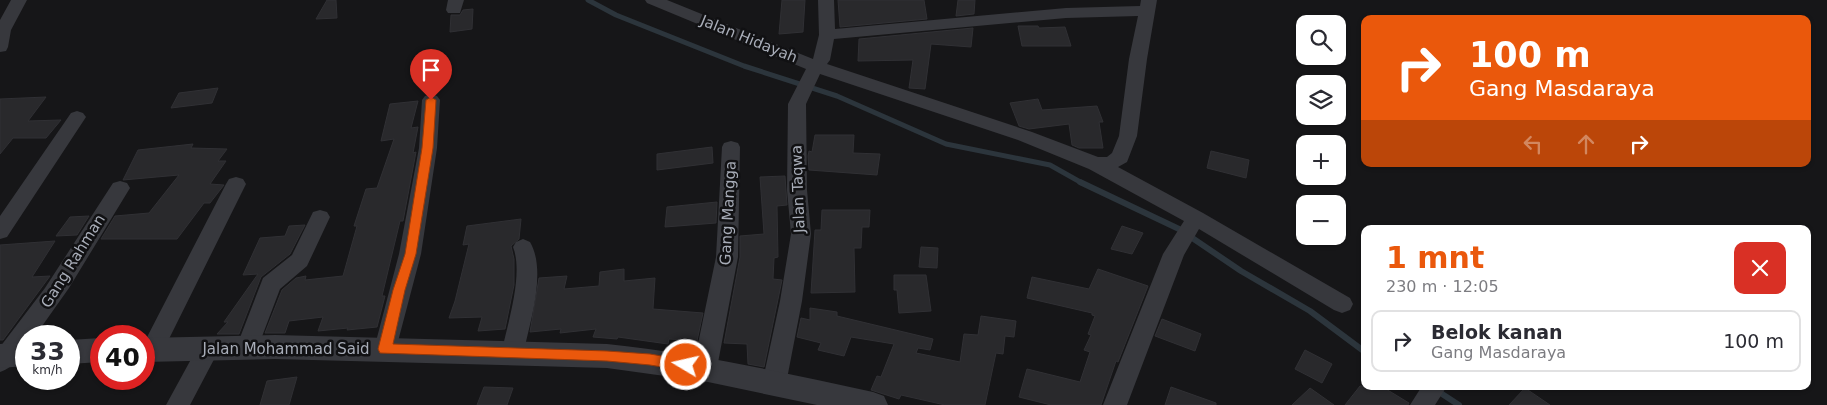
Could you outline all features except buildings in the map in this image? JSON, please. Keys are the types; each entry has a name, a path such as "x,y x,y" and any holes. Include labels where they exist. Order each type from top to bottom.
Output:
{"street":[{"path":"0,47 3,30 19,0"},
{"name":"Jalan Hidayah","path":"653,0 809,79 1025,136 1096,164 1193,223 1342,304"},
{"name":"Jalan Taqwa","path":"774,384 802,234 797,190 797,104 828,35 826,0"},
{"path":"828,35 1148,5 1128,136 1120,157 1111,163 1096,164"},
{"path":"385,349 410,254 428,148 431,100"},
{"path":"0,232 77,117"},
{"name":"Gang Mangga","path":"704,368 727,256 731,147"},
{"path":"155,337 236,184"},
{"name":"Gang Rahman","path":"8,357 36,320 120,188"},
{"path":"247,348 271,284 300,260 320,217"},
{"path":"1115,405 1174,254 1193,223"},
{"path":"512,354 528,274 527,257 523,246"},
{"path":"178,405 209,348"},
{"name":"Jalan Mohammad Said","path":"155,350 209,348 385,349 650,359 704,368 873,405"},
{"path":"1422,405 1432,390"}],"waterway":[{"path":"588,0 616,15 744,66 837,96 946,144 1050,165 1081,183"},
{"path":"1081,183 1179,229 1241,271 1310,311 1361,349"},
{"path":"1436,390 1459,405"}],"route":[{"path":"431,100 428,148 410,254 385,349 607,356 650,359 686,365"}]}
